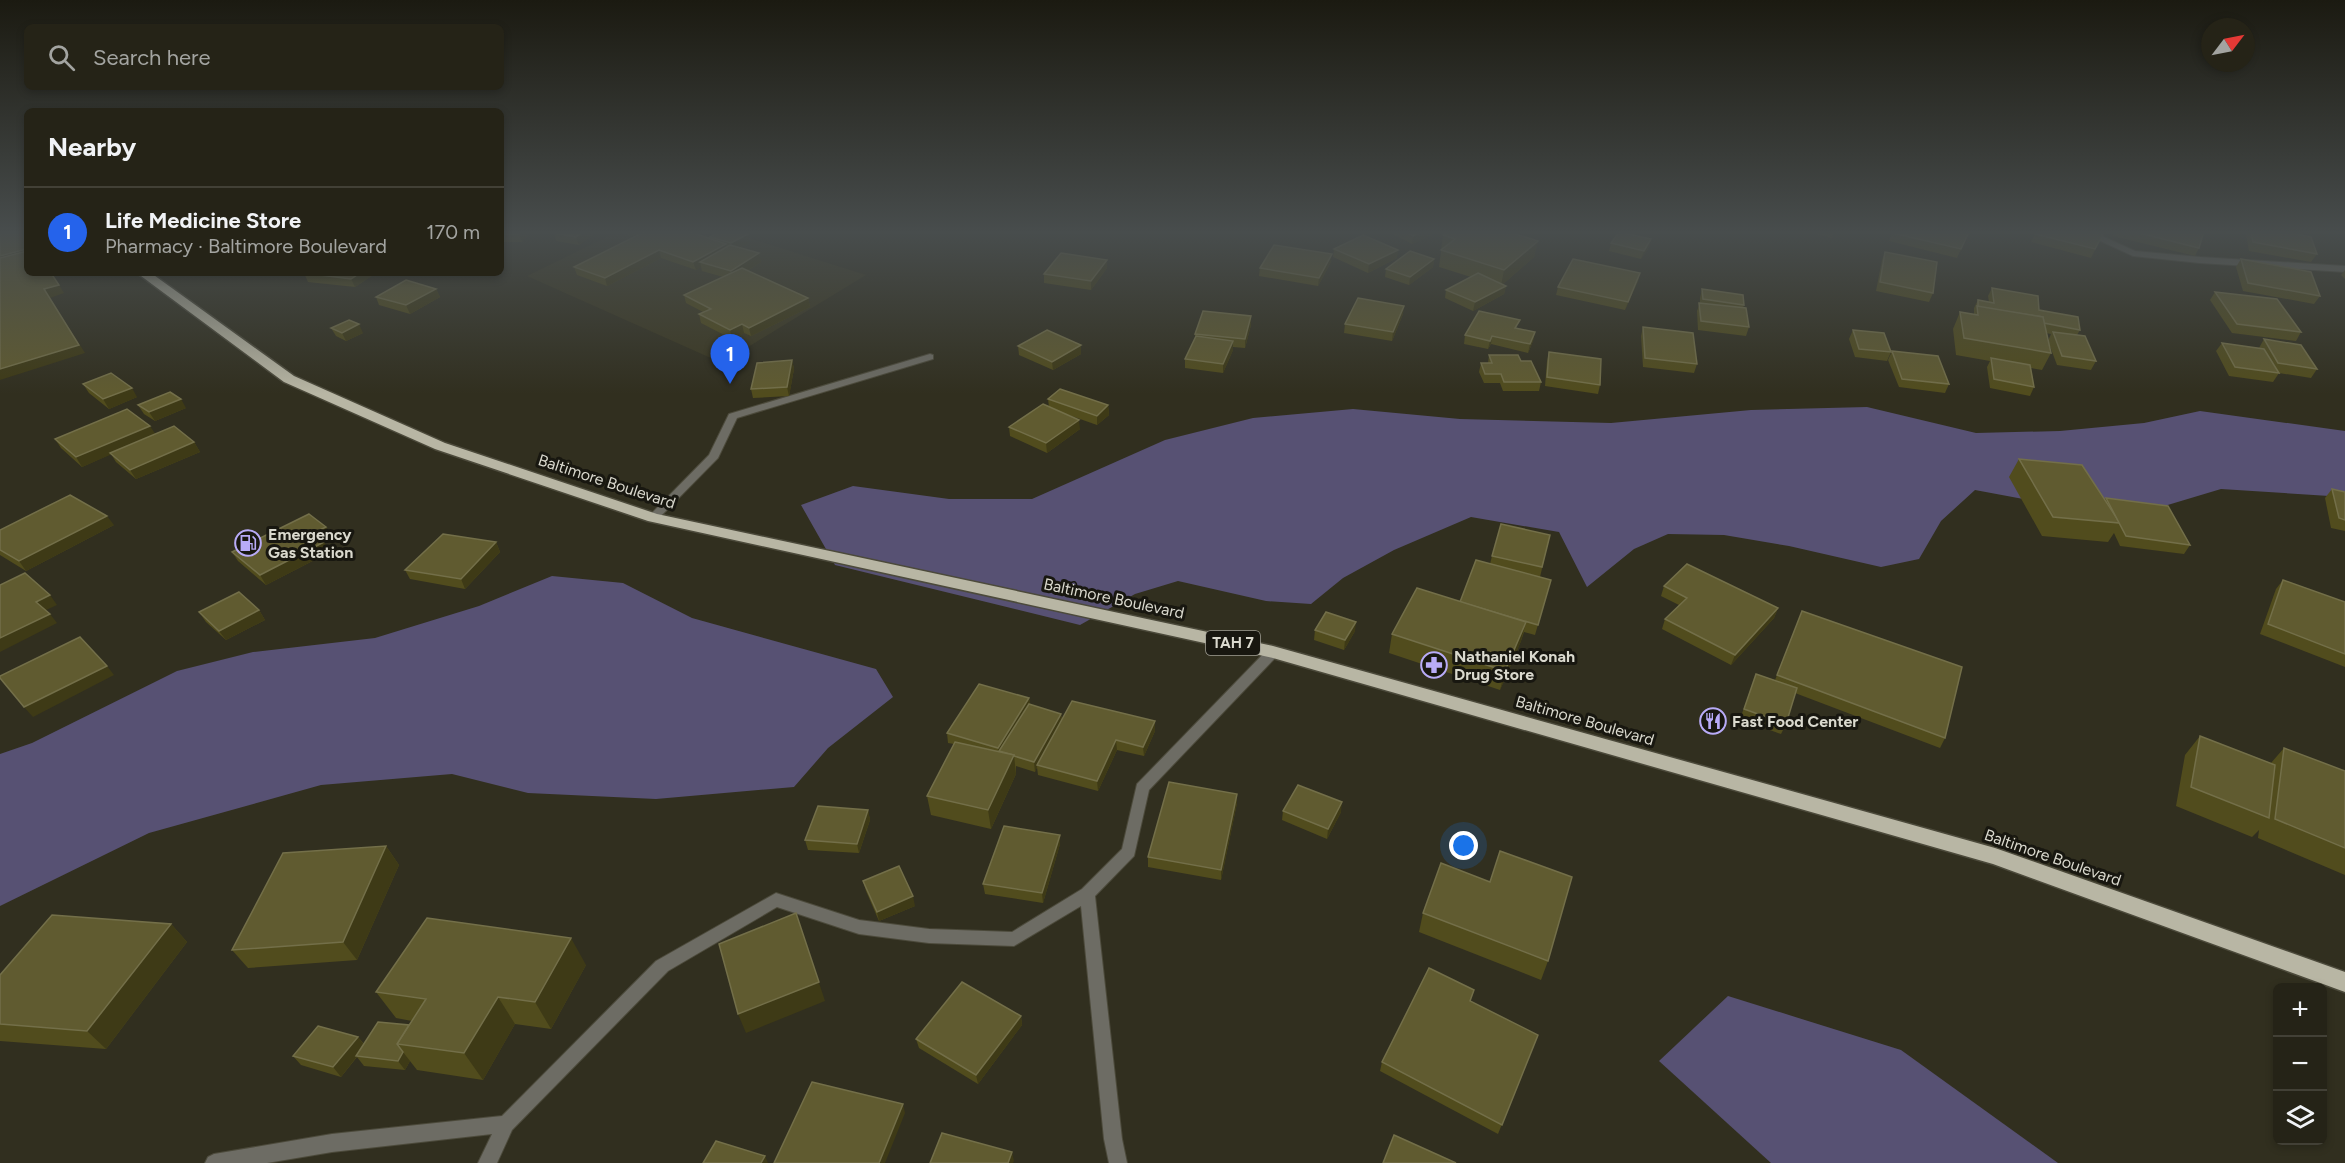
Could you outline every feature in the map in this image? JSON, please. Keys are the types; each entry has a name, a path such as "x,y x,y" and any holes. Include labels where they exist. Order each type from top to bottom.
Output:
{"highway":[{"name":"Baltimore Boulevard","path":"160,285 289,379 440,446 653,518 1273,652 1995,856 2345,982"}],"street":[{"path":"653,518 714,456 733,416 930,357"},
{"path":"488,1163 506,1124 662,966 776,900 859,927 929,936 1014,939 1087,894 1130,852 1142,788 1273,652"},
{"path":"1087,894 1113,1139 1118,1163"},
{"path":"214,1163 332,1143 506,1124"}],"shaded area":[{"path":"548,285 849,285 722,363"},
{"path":"1867,407 1976,433 2060,431 2144,423 2200,411 2345,431 2345,497 2221,489 2151,510 2088,511 1975,490 1941,521 1919,559 1881,567 1789,546 1724,535 1668,534 1634,549 1587,587 1559,532 1471,517 1394,550 1343,578 1311,604 1266,601 1178,581 1135,594 1080,625 835,565 801,505 853,486 949,499 1032,499 1165,440 1253,418 1353,409 1460,419 1611,423 1751,410"},
{"path":"552,576 623,583 692,618 876,669 893,697 828,748 794,787 656,799 528,793 452,774 321,785 149,833 0,906 0,754 32,743 177,671 253,652 375,638 479,606"},
{"path":"1728,996 1901,1050 2058,1163 1771,1163 1659,1061"}],"building":[{"path":"0,285 58,285 44,289 79,345 0,369"},
{"path":"397,285 424,285 436,289 406,305 376,297"},
{"path":"705,285 780,285 808,298 749,328 742,324 730,330 699,314 711,309 684,295"},
{"path":"1455,285 1506,286 1475,302 1446,290"},
{"path":"1559,285 1635,285 1628,302 1558,287"},
{"path":"1896,285 1934,285 1933,293"},
{"path":"2261,285 2316,285 2320,296"},
{"path":"1992,288 2038,296 2039,310 2078,317 2080,330 2044,323 2043,317 1978,307 1978,300 1994,303"},
{"path":"1702,289 1743,295 1744,305 1703,299"},
{"path":"2215,292 2277,299 2301,332 2237,324"},
{"path":"1358,298 1404,306 1393,332 1345,324"},
{"path":"1699,303 1746,308 1749,327 1701,321"},
{"path":"1977,306 2043,317 2051,353 1964,338 1960,312 1978,315"},
{"path":"1203,311 1251,316 1245,339 1195,334"},
{"path":"1479,311 1520,320 1515,328 1535,332 1530,344 1492,336 1490,341 1465,335"},
{"path":"349,320 359,324 342,333 331,328"},
{"path":"1643,327 1693,333 1697,364 1645,358"},
{"path":"1047,330 1081,345 1052,362 1018,346"},
{"path":"1853,330 1884,333 1891,352 1859,349"},
{"path":"2053,332 2085,336 2096,361 2062,356"},
{"path":"1196,336 1233,341 1223,364 1185,359"},
{"path":"2264,339 2301,345 2317,369 2278,363"},
{"path":"2222,343 2264,349 2279,373 2235,367"},
{"path":"1892,351 1938,356 1949,384 1902,379"},
{"path":"1549,352 1601,359 1600,385 1547,377"},
{"path":"1489,355 1518,355 1521,361 1531,361 1541,382 1504,382 1501,374 1485,374 1481,363 1492,363"},
{"path":"1991,358 2030,365 2034,387 1994,379"},
{"path":"792,360 787,387 751,389 757,363"},
{"path":"111,373 132,388 103,399 83,384"},
{"path":"1060,389 1108,405 1097,416 1048,399"},
{"path":"170,392 181,399 149,412 138,405"},
{"path":"1043,404 1079,420 1046,443 1009,427"},
{"path":"127,409 150,426 76,457 55,439"},
{"path":"174,426 194,442 130,470 110,453"},
{"path":"2019,459 2082,465 2120,523 2053,517"},
{"path":"2332,489 2345,492 2345,520 2339,518"},
{"path":"70,495 107,516 19,561 0,550 0,530"},
{"path":"2106,498 2168,506 2190,545 2126,536"},
{"path":"309,514 326,527 313,533 324,542 260,575 232,552"},
{"path":"1501,524 1550,535 1542,567 1492,556"},
{"path":"443,534 496,542 461,579 405,570"},
{"path":"1476,560 1551,580 1538,625 1460,602"},
{"path":"1687,564 1778,608 1735,655 1665,619 1687,598 1664,586"},
{"path":"25,573 50,595 36,602 50,614 0,638 0,585"},
{"path":"2283,580 2345,602 2345,654 2268,624"},
{"path":"1417,588 1526,622 1505,671 1392,634"},
{"path":"239,592 259,610 219,631 199,612"},
{"path":"1802,611 1962,667 1945,738 1777,675"},
{"path":"1326,612 1356,622 1345,640 1315,630"},
{"path":"80,637 107,666 24,707 0,678 0,676"},
{"path":"1756,674 1797,688 1786,724 1744,709"},
{"path":"979,684 1029,698 998,748 947,733"},
{"path":"1072,701 1155,721 1143,747 1116,740 1097,781 1037,765"},
{"path":"1029,704 1061,714 1034,762 999,751"},
{"path":"2200,736 2275,765 2269,818 2191,787"},
{"path":"955,742 1014,755 988,810 927,796"},
{"path":"2284,748 2345,771 2345,848 2275,819"},
{"path":"1169,782 1237,794 1221,870 1148,857"},
{"path":"1298,785 1342,802 1328,829 1283,811"},
{"path":"818,806 868,810 857,844 805,840"},
{"path":"1004,826 1060,835 1042,893 983,884"},
{"path":"386,846 343,942 232,950 283,853"},
{"path":"1500,851 1572,877 1548,961 1423,913 1441,863 1490,882"},
{"path":"899,866 913,896 877,912 863,881"},
{"path":"796,913 819,982 738,1014 719,944"},
{"path":"52,915 171,924 87,1031 0,1024 0,975"},
{"path":"427,918 571,938 535,1002 498,997 464,1053 397,1044 426,999 376,992"},
{"path":"1429,968 1474,990 1470,1001 1538,1035 1502,1125 1382,1062"},
{"path":"962,982 1021,1016 976,1075 916,1039"},
{"path":"378,1022 409,1025 397,1044 403,1052 398,1061 356,1056"},
{"path":"318,1026 358,1037 333,1067 293,1056"},
{"path":"812,1082 903,1104 879,1163 774,1163"},
{"path":"942,1133 1012,1152 1008,1163 930,1163"},
{"path":"1394,1135 1456,1163 1383,1163"},
{"path":"716,1141 765,1156 761,1163 703,1163"}],"place":[{"name":"Life Medicine Store","path":"730,384"},
{"name":"Emergency Gas Station","path":"248,543"},
{"name":"Nathaniel Konah Drug Store","path":"1434,665"},
{"name":"Fast Food Center","path":"1713,721"}]}
